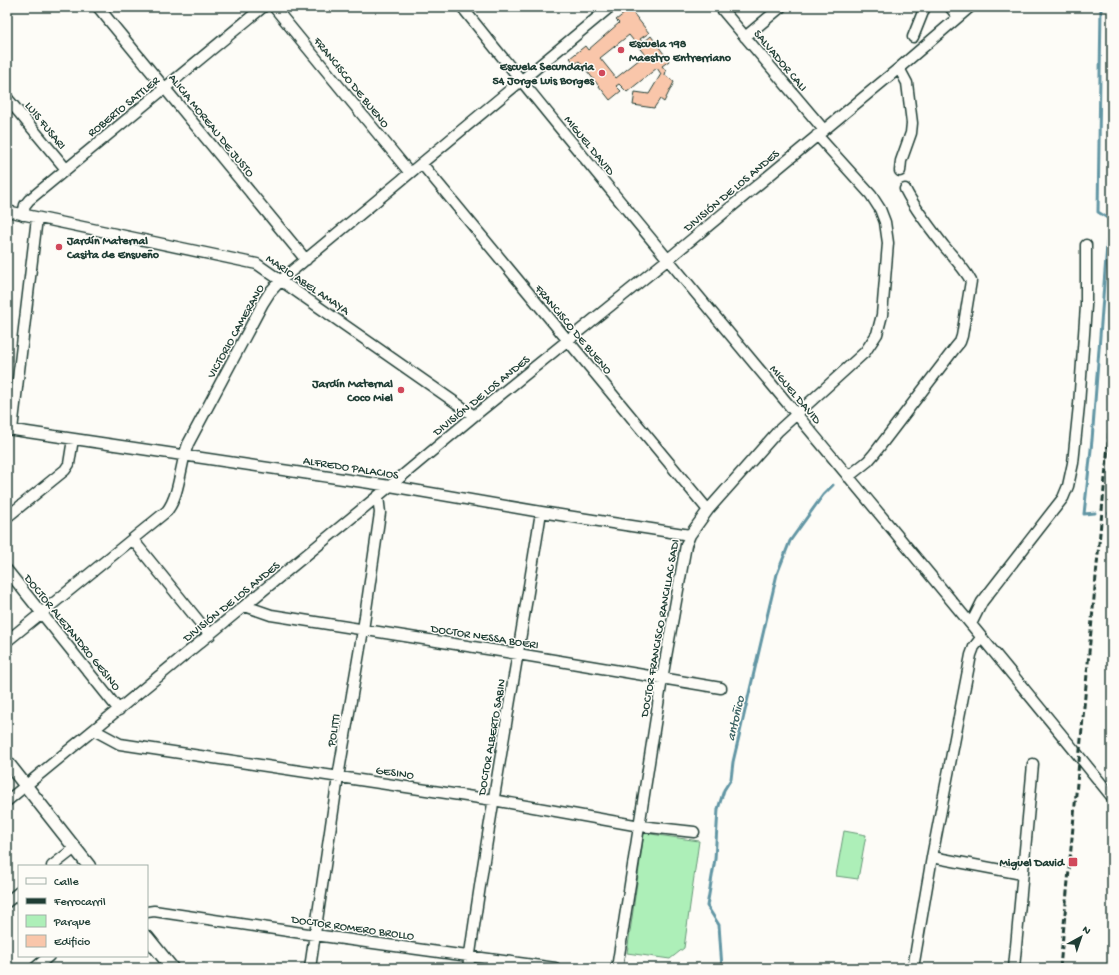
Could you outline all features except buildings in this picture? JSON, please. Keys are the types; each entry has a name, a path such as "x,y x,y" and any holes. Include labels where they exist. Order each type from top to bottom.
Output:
{"main road":[{"path":"7,762 89,865"},
{"path":"148,938 172,968"}],"street":[{"name":"ALICIA MOREAU DE JUSTO","path":"98,7 306,260"},
{"name":"ROBERTO SATTLER","path":"23,215 29,200 263,7"},
{"name":"FRANCISCO DE BUENO","path":"274,7 410,173"},
{"name":"MIGUEL DAVID","path":"462,7 667,260 971,624 1112,797"},
{"name":"VICTORIO CAMERANO","path":"7,641 167,512 174,498 188,444 270,292 281,280 610,7"},
{"name":"SALVADOR CALI","path":"720,7 871,195 880,209 885,222"},
{"path":"745,37 781,7"},
{"path":"913,37 925,7"},
{"path":"950,7 958,17"},
{"name":"DIVISIÓN DE LOS ANDES","path":"7,802 474,416 667,260 820,132 900,68 970,7"},
{"path":"900,68 907,83 912,123 911,133 901,161 900,171"},
{"name":"LUIS FUSARI","path":"7,98 66,169"},
{"name":"FRANCISCO DE BUENO","path":"422,164 708,510"},
{"path":"848,477 868,461 874,454 955,348 962,336 970,281 968,275 944,246 910,199 905,189"},
{"name":"MARIO ABEL AMAYA","path":"7,211 257,264 474,416"},
{"path":"10,430 37,218"},
{"name":"DOCTOR FRANCISCO RANCILLAC SADI","path":"617,968 662,679 686,545 690,534 708,510 778,431 865,352 877,334 882,315 888,243 885,222"},
{"path":"971,624 982,602 1063,498 1068,486 1073,463 1079,404 1086,306 1086,246"},
{"name":"ALFREDO PALACIOS","path":"10,430 390,486 541,512 690,534"},
{"path":"7,517 65,470 69,464 73,439"},
{"name":"POLITTI","path":"310,968 338,777 363,630 380,513 378,496"},
{"name":"DOCTOR ALBERTO SABIN","path":"468,968 493,800 541,512"},
{"path":"133,540 210,635"},
{"name":"DOCTOR ALEJANDRO GESINO","path":"7,570 119,710"},
{"name":"DOCTOR NESSA BOERI","path":"245,606 271,615 721,688"},
{"path":"913,968 932,857 971,655 974,647 981,638"},
{"name":"GESINO","path":"94,730 111,741 120,744 493,800 640,826 694,832"},
{"path":"1014,968 1033,764"},
{"path":"53,865 75,848"},
{"path":"932,857 1022,874"},
{"path":"7,902 18,893"},
{"name":"DOCTOR ROMERO BROLLO","path":"148,912 154,911 469,957 555,968"},
{"path":"35,968 49,957"}],"green space":[{"path":"844,831 866,835 858,879 836,876"},
{"path":"644,833 699,841 684,948 670,959 627,953"}],"waterway":[{"path":"1095,513 1084,514 1092,440 1109,219 1098,212 1101,7"},
{"name":"antoñico","path":"722,968 719,925 707,906 715,859 718,809 724,790 731,779 733,762 777,574 790,541 823,495 833,485"}],"railway":[{"path":"1060,968 1112,402"}],"place":[{"name":"Escuela 198 Maestro Entrerriano","path":"621,50"},
{"name":"Escuela Secundaria 54 Jorge Luis Borges","path":"602,73"},
{"name":"Jardín Maternal Casita de Ensueño","path":"59,247"},
{"name":"Jardín Maternal Coco Miel","path":"401,390"},
{"name":"Miguel David","path":"1073,862"}]}
